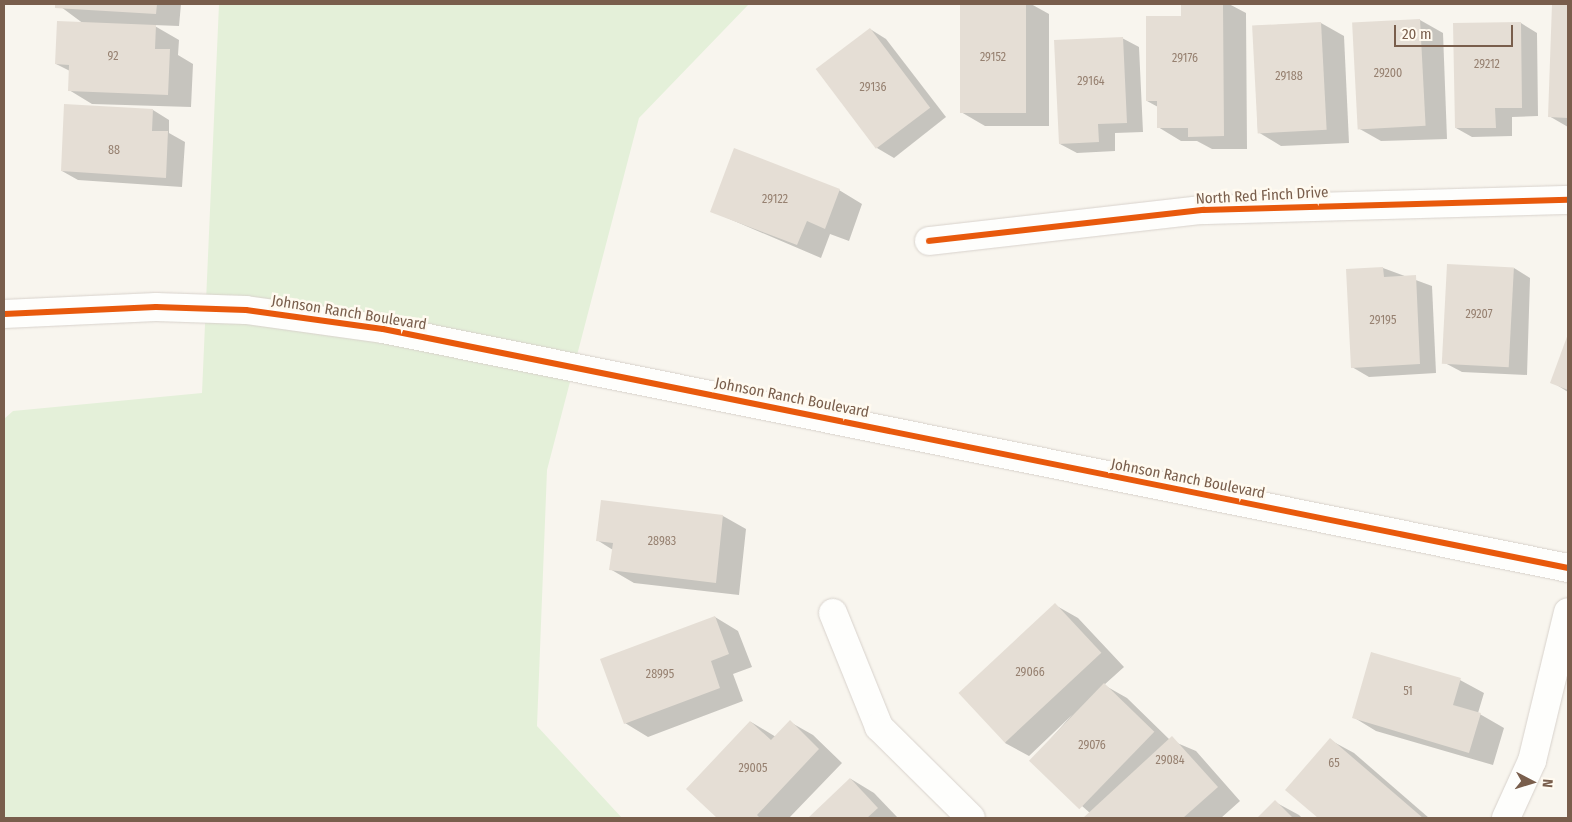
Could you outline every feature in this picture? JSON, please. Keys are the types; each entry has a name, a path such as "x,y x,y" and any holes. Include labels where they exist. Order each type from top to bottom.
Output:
{"street":[{"name":"North Red Finch Drive","path":"929,241 1203,210 1568,200"},
{"name":"Johnson Ranch Boulevard","path":"4,314 156,307 237,310 383,329 1568,568"},
{"path":"1506,818 1532,761 1568,612"},
{"path":"833,613 879,727 971,818"}],"green space":[{"path":"219,4 749,4 639,118 547,470 537,726 622,818 4,818 4,419 13,411 202,393"}],"building":[{"path":"55,4 157,4 156,14 55,8"},
{"path":"960,4 1026,4 1026,113 960,113"},
{"path":"1181,4 1223,4 1224,136 1188,137 1188,128 1157,128 1157,101 1146,101 1146,16 1181,16"},
{"path":"1552,4 1568,4 1568,118 1548,117"},
{"path":"1420,19 1426,126 1358,129 1352,23"},
{"path":"57,21 156,25 155,49 170,49 168,95 68,91 69,65 55,64"},
{"path":"1321,22 1327,130 1258,133 1252,26"},
{"path":"1521,22 1522,108 1495,108 1496,128 1455,128 1453,23"},
{"path":"870,28 930,108 876,149 816,69"},
{"path":"1123,37 1127,123 1098,124 1099,142 1059,144 1054,40"},
{"path":"64,104 153,109 152,131 168,131 166,178 61,171"},
{"path":"734,148 840,189 825,229 807,221 797,245 710,212"},
{"path":"1447,264 1514,268 1509,367 1442,364"},
{"path":"1383,267 1384,277 1416,275 1420,364 1351,368 1346,269"},
{"path":"1568,334 1568,390 1550,383"},
{"path":"601,500 723,515 716,583 609,570 613,543 596,541"},
{"path":"1055,603 1101,653 1005,743 958,693"},
{"path":"715,616 729,654 711,661 720,688 624,724 600,659"},
{"path":"1371,652 1461,678 1453,705 1481,713 1469,753 1352,718"},
{"path":"1104,683 1154,732 1079,809 1029,761"},
{"path":"790,720 819,749 757,815 760,818 717,818 686,789 750,721 771,740"},
{"path":"1172,736 1218,787 1183,818 1083,818"},
{"path":"1330,738 1423,818 1318,818 1285,790"},
{"path":"850,778 878,808 867,818 808,818"},
{"path":"1275,800 1293,818 1257,818"}],"cycle path":[{"path":"929,241 1203,210 1568,200"},
{"path":"4,314 156,307 246,310 383,329 1568,568"}]}
